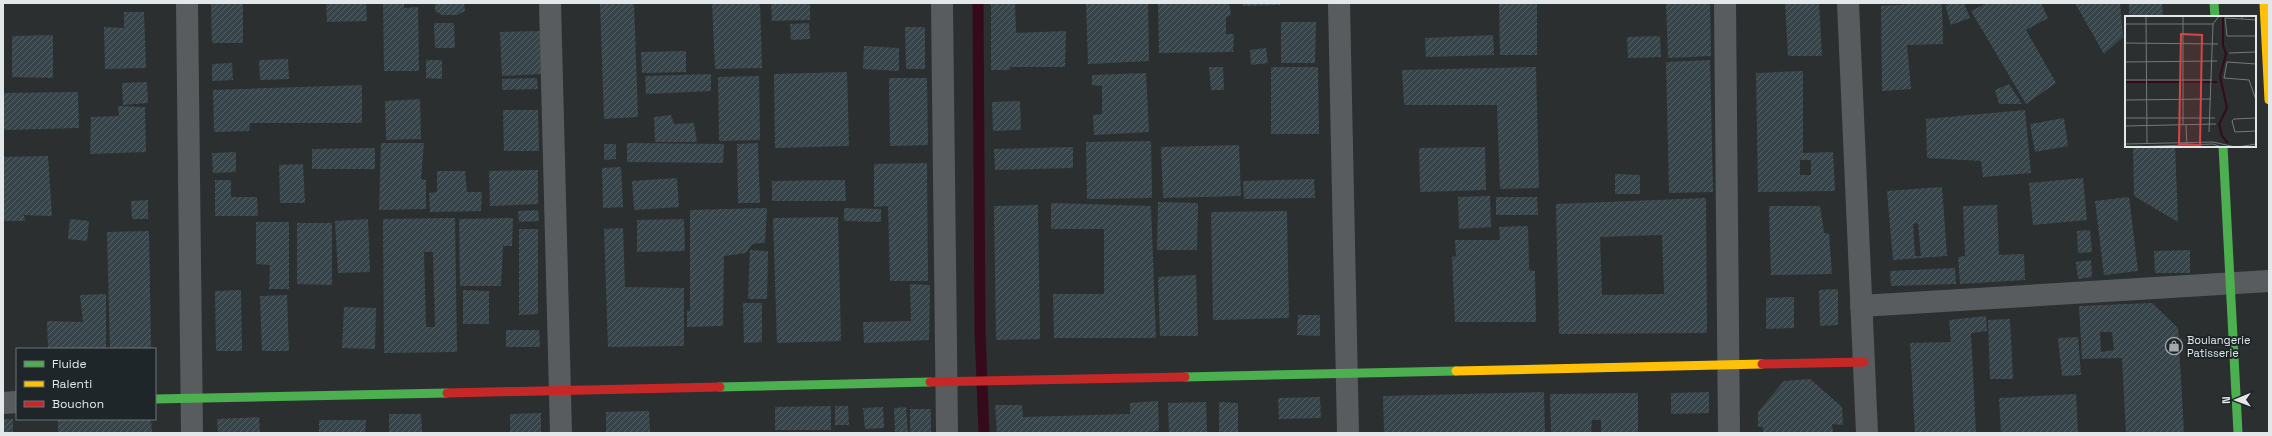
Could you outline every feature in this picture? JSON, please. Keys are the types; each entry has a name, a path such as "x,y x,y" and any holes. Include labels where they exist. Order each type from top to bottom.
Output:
{"street":[{"path":"187,3 192,433"},
{"path":"550,3 560,433"},
{"path":"942,3 947,433"},
{"path":"1339,3 1348,433"},
{"path":"1725,3 1729,433"},
{"path":"1848,3 1867,433"},
{"path":"2214,3 2215,16"},
{"path":"2264,3 2269,100"},
{"path":"2223,147 2232,283 2238,433"},
{"path":"1861,306 2269,281"},
{"path":"156,399 1864,362"},
{"path":"3,403 16,402"}],"building":[{"path":"211,3 243,3 243,43 212,43"},
{"path":"326,3 366,3 367,21 327,22"},
{"path":"383,3 404,3 404,8 418,7 419,71 384,71"},
{"path":"435,3 464,3 465,11 457,15 442,15 435,11"},
{"path":"600,3 634,3 638,117 604,119"},
{"path":"712,3 760,3 762,68 715,69"},
{"path":"771,3 810,3 810,20 772,21"},
{"path":"991,3 1015,3 1016,33 1066,31 1065,67 1010,67 1010,70 991,70"},
{"path":"1086,3 1148,3 1149,61 1088,64"},
{"path":"1158,3 1229,3 1231,15 1226,17 1226,34 1234,34 1233,52 1159,53"},
{"path":"1243,3 1280,3 1280,5 1243,6"},
{"path":"1499,3 1537,3 1537,55 1500,55"},
{"path":"1666,3 1710,3 1711,56 1668,58"},
{"path":"1785,3 1819,3 1822,56 1788,56"},
{"path":"1942,3 1943,44 1907,45 1911,89 1882,91 1881,6"},
{"path":"1951,3 1964,3 1970,18 1951,25 1945,5"},
{"path":"1987,3 2041,3 2048,18 2026,30 2056,83 2026,104 1971,11"},
{"path":"2075,3 2120,3 2123,37 2104,54"},
{"path":"2129,3 2162,3 2163,16 2129,16"},
{"path":"124,12 144,12 146,68 105,69 104,27 124,28"},
{"path":"1281,22 1316,22 1315,63 1281,63"},
{"path":"434,23 454,23 455,48 435,48"},
{"path":"809,23 810,39 791,40 790,24"},
{"path":"905,27 925,27 925,69 906,69"},
{"path":"540,31 541,74 502,76 500,32"},
{"path":"53,35 53,78 12,77 12,36"},
{"path":"1493,35 1494,55 1426,57 1425,38"},
{"path":"1660,36 1661,57 1628,58 1627,37"},
{"path":"864,46 899,48 899,71 863,69"},
{"path":"1266,48 1268,63 1251,65 1250,50"},
{"path":"686,51 686,72 642,73 641,52"},
{"path":"288,59 289,79 260,80 259,60"},
{"path":"426,60 442,60 442,79 426,78"},
{"path":"1710,60 1713,192 1669,193 1666,62"},
{"path":"232,63 233,80 212,81 212,64"},
{"path":"1209,67 1223,67 1224,90 1211,90"},
{"path":"1271,67 1318,67 1319,134 1271,134"},
{"path":"1536,67 1539,188 1500,189 1497,105 1404,105 1402,70"},
{"path":"1803,71 1803,153 1833,152 1835,191 1758,192 1756,73","holes":["1800,160 1811,160 1811,175 1800,175"]},
{"path":"847,72 849,146 775,148 774,74"},
{"path":"1146,73 1149,132 1094,135 1093,115 1102,114 1102,86 1092,85 1092,75"},
{"path":"711,74 711,91 646,94 645,76"},
{"path":"759,76 760,140 719,141 718,77"},
{"path":"537,78 538,89 502,90 502,79"},
{"path":"889,78 927,78 928,145 890,146"},
{"path":"147,82 148,103 123,105 122,83"},
{"path":"2009,84 2022,104 1999,104 1995,90"},
{"path":"362,85 362,123 250,123 249,131 214,132 213,90"},
{"path":"78,92 79,128 3,130 3,93"},
{"path":"420,99 421,139 386,140 385,101"},
{"path":"1020,101 1021,130 993,131 992,102"},
{"path":"118,106 145,107 146,152 90,154 91,117 119,116"},
{"path":"503,110 538,110 539,151 504,151"},
{"path":"2025,110 2031,173 1983,177 1981,161 1927,158 1926,119"},
{"path":"671,115 674,124 694,123 697,142 655,142 654,117"},
{"path":"2064,118 2068,146 2035,152 2030,124"},
{"path":"1151,141 1152,198 1087,199 1086,142"},
{"path":"381,143 424,143 421,179 426,180 426,209 379,210"},
{"path":"627,143 724,144 723,163 627,162"},
{"path":"758,143 760,203 738,203 737,144"},
{"path":"604,144 616,144 616,159 604,160"},
{"path":"1239,145 1241,196 1163,198 1161,147"},
{"path":"1073,147 1073,168 995,170 994,149"},
{"path":"1485,147 1486,190 1420,192 1419,148"},
{"path":"2133,147 2175,147 2178,222 2134,196"},
{"path":"375,148 375,169 312,169 312,149"},
{"path":"236,152 236,172 213,173 212,153"},
{"path":"48,156 52,216 24,215 25,221 3,221 3,157"},
{"path":"927,163 928,281 890,281 888,206 874,207 874,164"},
{"path":"303,164 305,203 280,203 279,165"},
{"path":"621,167 623,207 603,208 602,168"},
{"path":"538,170 538,204 490,206 489,171"},
{"path":"437,171 465,171 467,192 482,192 481,211 430,212 429,193 437,192"},
{"path":"1615,174 1640,175 1640,194 1615,194"},
{"path":"677,178 679,207 634,210 632,181"},
{"path":"2083,178 2087,220 2033,225 2029,183"},
{"path":"1314,179 1315,198 1244,199 1243,181"},
{"path":"215,180 231,180 231,197 257,197 258,216 215,216"},
{"path":"845,180 846,201 772,201 772,181"},
{"path":"1942,187 1947,256 1893,260 1887,191","holes":["1918,223 1921,256 1915,256 1913,224"]},
{"path":"1490,196 1491,227 1459,229 1458,197"},
{"path":"1496,197 1537,197 1538,215 1496,215"},
{"path":"2129,197 2138,271 2104,275 2095,201"},
{"path":"1706,198 1707,333 1559,334 1556,204","holes":["1662,235 1664,294 1602,295 1600,237"]},
{"path":"148,200 148,219 132,219 131,201"},
{"path":"1158,202 1198,203 1197,250 1157,250"},
{"path":"1051,203 1151,206 1156,338 1054,338 1053,294 1104,294 1104,229 1051,229"},
{"path":"1038,205 1040,339 996,340 994,206"},
{"path":"1997,205 1999,255 2024,254 2025,280 1960,284 1958,257 1965,256 1963,206"},
{"path":"1769,206 1820,206 1824,233 1829,234 1832,274 1771,275"},
{"path":"767,208 765,243 752,244 746,253 724,256 723,326 687,327 687,311 690,311 690,210"},
{"path":"844,208 881,209 881,222 844,221"},
{"path":"538,210 539,221 519,222 518,211"},
{"path":"1287,211 1289,318 1213,320 1211,212"},
{"path":"838,217 841,341 777,343 773,218"},
{"path":"455,218 457,352 384,353 383,219","holes":["424,252 433,252 435,327 426,327"]},
{"path":"513,218 512,246 503,246 501,286 460,286 459,219"},
{"path":"70,219 89,221 87,241 68,239"},
{"path":"368,219 370,272 338,273 335,221"},
{"path":"684,219 685,251 637,252 637,220"},
{"path":"256,222 289,222 289,289 269,289 270,265 256,264"},
{"path":"297,223 332,223 332,285 297,284"},
{"path":"1528,226 1529,270 1535,271 1536,322 1455,322 1452,257 1456,256 1455,240 1500,240 1499,227"},
{"path":"623,228 625,287 684,288 684,346 608,347 604,229"},
{"path":"519,229 538,229 538,314 519,315"},
{"path":"2090,230 2092,252 2078,253 2077,231"},
{"path":"149,231 151,348 110,348 107,232"},
{"path":"750,250 768,251 767,299 748,299"},
{"path":"2190,250 2190,273 2155,273 2154,251"},
{"path":"2091,260 2092,277 2078,279 2076,262"},
{"path":"1955,268 1956,284 1891,286 1890,271"},
{"path":"1196,275 1198,336 1160,336 1158,277"},
{"path":"910,284 930,285 929,340 864,343 863,322 911,321"},
{"path":"1838,289 1838,325 1820,326 1819,290"},
{"path":"241,290 242,351 216,351 215,291"},
{"path":"463,290 489,291 489,324 463,324"},
{"path":"106,294 106,348 48,348 47,321 83,322 80,295"},
{"path":"287,295 289,351 262,351 260,296"},
{"path":"1794,297 1794,328 1766,329 1766,298"},
{"path":"743,303 762,303 762,342 744,343"},
{"path":"2152,303 2178,328 2184,433 2126,433 2122,358 2082,359 2079,306","holes":["2100,332 2112,332 2114,350 2101,352"]},
{"path":"344,307 376,308 375,349 342,348"},
{"path":"1298,315 1320,315 1320,336 1297,335"},
{"path":"1986,316 1987,331 1971,333 1976,433 1915,433 1910,343 1951,342 1949,320"},
{"path":"2010,319 2013,379 1990,379 1988,320"},
{"path":"506,330 539,330 540,347 506,347"},
{"path":"2078,337 2081,375 2062,376 2058,338"},
{"path":"1810,379 1842,407 1843,425 1832,424 1833,433 1763,433 1763,427 1758,427 1758,412 1784,381"},
{"path":"1544,392 1545,433 1384,433 1383,396"},
{"path":"1709,392 1709,413 1671,414 1671,393"},
{"path":"1638,393 1638,433 1601,433 1601,420 1592,420 1591,433 1551,433 1550,394"},
{"path":"2076,394 2078,433 2001,433 1999,398"},
{"path":"1320,397 1321,418 1279,419 1278,398"},
{"path":"1158,401 1159,431 1133,433 997,433 995,405 1022,405 1023,417 1130,414 1130,403"},
{"path":"1206,402 1207,433 1169,433 1168,403"},
{"path":"1219,402 1238,403 1238,433 1219,433"},
{"path":"831,406 831,430 775,430 775,407"},
{"path":"835,406 848,406 849,425 835,425"},
{"path":"883,407 884,428 865,429 863,408"},
{"path":"906,407 908,433 895,433 894,408"},
{"path":"910,409 931,409 931,433 910,433"},
{"path":"649,411 650,433 606,433 606,412"},
{"path":"541,413 541,433 510,433 510,414"},
{"path":"389,414 421,414 422,432 389,433"},
{"path":"259,417 260,433 218,433 217,419"},
{"path":"3,419 13,419 13,433 3,433"},
{"path":"58,420 151,420 152,433 58,433"},
{"path":"319,420 366,420 365,433 319,433"}],"waterway":[{"path":"978,3 980,331 984,433"}],"traffic: fast":[{"path":"2214,3 2215,16"},
{"path":"2223,147 2238,433"},
{"path":"1185,377 1456,371"},
{"path":"720,387 930,382"},
{"path":"156,399 447,393"}],"traffic: slow":[{"path":"2264,3 2269,100"},
{"path":"1456,371 1762,364"}],"traffic: jam":[{"path":"1762,364 1864,362"},
{"path":"930,382 1185,377"},
{"path":"447,393 720,387"}],"place":[{"name":"Boulangerie Patisserie","path":"2174,346"}]}
